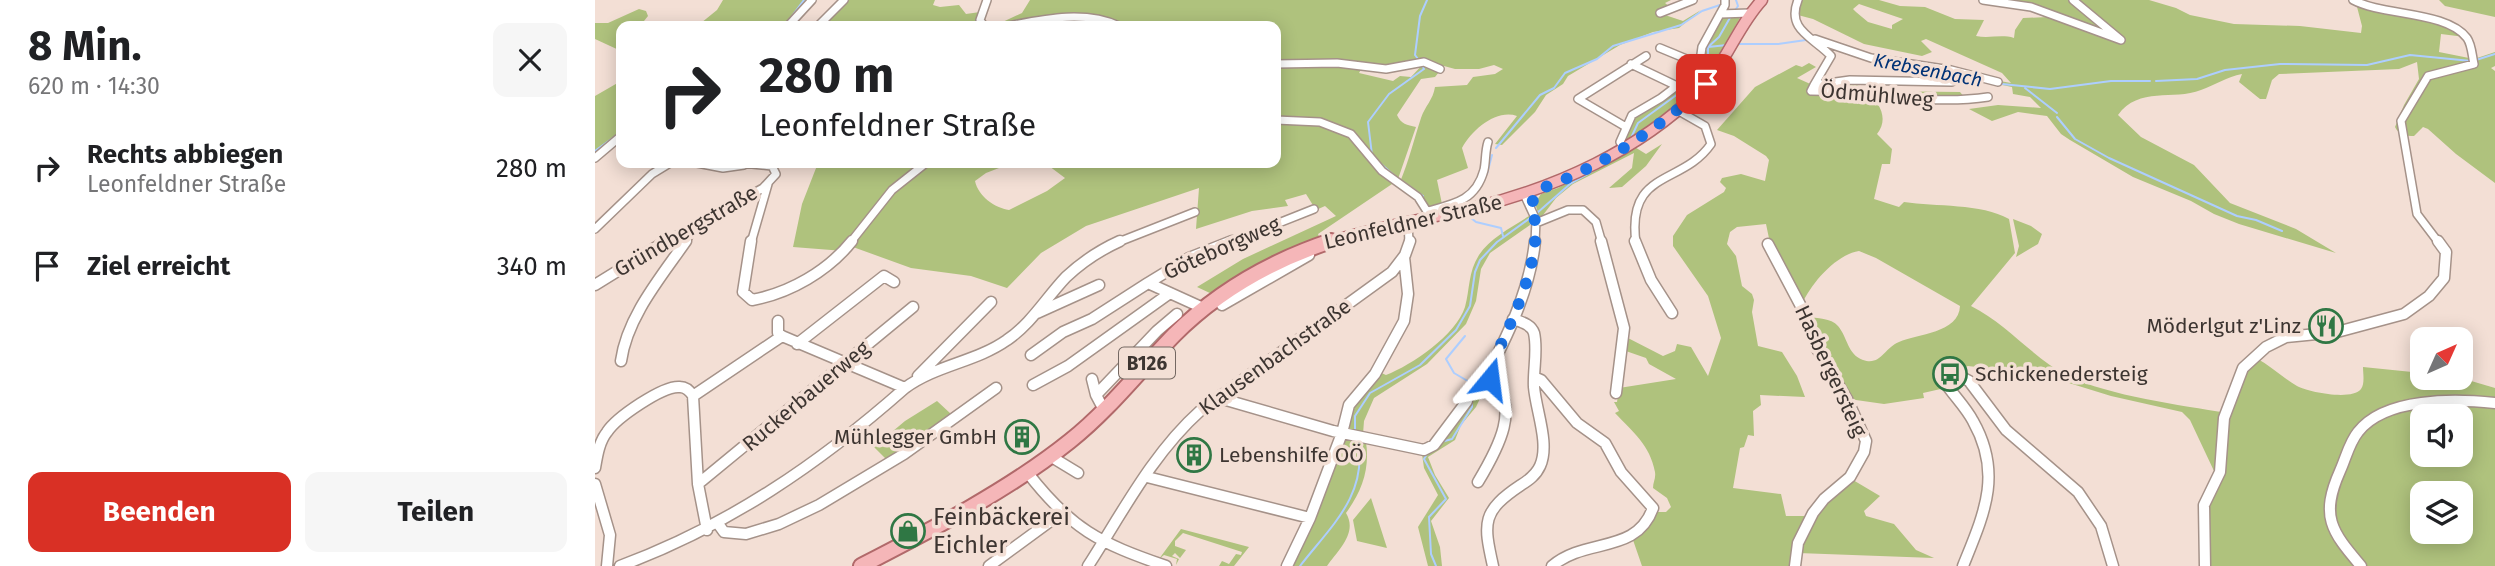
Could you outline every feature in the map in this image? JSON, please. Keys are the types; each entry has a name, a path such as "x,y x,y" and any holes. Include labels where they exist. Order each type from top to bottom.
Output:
{"main road":[{"name":"Leonfeldner Straße","path":"861,566 1027,472 1050,456 1104,410 1166,343 1203,308 1247,284 1277,261 1318,244 1429,213 1529,202 1540,189 1576,173 1628,144 1677,110 1713,76 1750,13 1762,0"}],"street":[{"path":"793,21 812,0"},
{"path":"823,21 844,0"},
{"path":"980,21 987,0"},
{"path":"1660,13 1693,0"},
{"name":"Ödmühlweg","path":"1798,0 1793,12 1794,24 1800,32 1815,40 1833,43 1871,58 1951,70 1999,82"},
{"path":"1983,0 2024,5 2121,40 2073,0"},
{"path":"2205,566 2207,544 2204,505 2220,472 2224,418 2243,368 2266,347 2294,334 2326,334 2404,314 2430,296 2444,278 2446,253 2418,217 2401,121 2428,76 2472,66 2466,38 2453,28 2435,20 2374,10 2353,0"},
{"path":"1628,144 1621,142 1632,115 1677,86 1701,65 1702,47 1726,5 1738,12 1750,13"},
{"path":"1052,21 1079,18 1109,21"},
{"name":"Ödmühlweg","path":"1815,40 1831,58 1811,91 1854,91 1953,102 1988,97"},
{"path":"1660,48 1701,65"},
{"path":"1626,127 1578,99 1646,56"},
{"path":"1281,64 1337,62 1386,69 1420,62 1440,69"},
{"path":"1631,64 1677,86"},
{"name":"Ödmühlweg","path":"1814,85 1850,80 1952,82"},
{"path":"1672,313 1644,267 1636,247 1633,227 1637,209 1652,186 1699,158 1711,144 1711,136 1706,126 1677,110"},
{"path":"1281,120 1313,121 1345,132 1357,140 1376,166 1421,198 1429,213 1467,200 1476,193 1488,142"},
{"path":"595,158 616,140"},
{"path":"595,229 650,175 662,168"},
{"name":"Gründbergstraße","path":"595,285 768,184 776,174 774,168"},
{"path":"768,184 752,235 744,295 755,300 772,296 844,258 892,190 920,168"},
{"path":"1478,482 1496,450 1504,424 1501,389 1494,381 1484,380 1513,319 1533,250 1536,222 1529,202"},
{"path":"1536,222 1572,208 1587,211 1596,222 1623,328 1622,358 1616,393"},
{"name":"Göteborgweg","path":"1148,283 1194,256 1314,209"},
{"path":"918,376 1003,344 1018,332 1069,274 1094,255 1126,237 1195,212"},
{"path":"1287,566 1347,434 1352,398 1373,378 1399,332 1408,303 1404,257 1411,234 1408,221"},
{"path":"621,361 620,354 627,337 653,289 689,236 689,229"},
{"name":"Hasbergersteig","path":"1768,244 1804,312 1817,349 1847,400 1866,441 1859,464 1850,477 1824,499 1814,512 1798,543 1794,566"},
{"name":"Leonfeldner Straße","path":"1223,305 1247,284 1313,253"},
{"name":"Klausenbachstraße","path":"1088,566 1180,429 1221,395 1387,276 1404,257"},
{"path":"1387,276 1399,275 1406,279"},
{"path":"797,344 884,276 894,282"},
{"path":"1031,355 1063,332 1092,319 1148,283"},
{"name":"Göteborgweg","path":"1148,283 1203,308"},
{"path":"1035,313 1099,285"},
{"path":"1033,385 1068,366 1170,293"},
{"path":"620,566 708,530 795,475 905,388 991,302"},
{"name":"Ruckerbauerweg","path":"698,484 707,480 913,307"},
{"path":"1096,395 1157,331 1177,314"},
{"path":"1493,566 1485,535 1491,510 1501,498 1536,473 1543,462 1534,377 1534,333 1529,325 1513,319"},
{"path":"778,321 778,333 782,337 905,388"},
{"path":"693,396 782,337"},
{"path":"1963,566 1987,509 1991,477 1987,453 1978,430 1944,381 1954,373 1969,381 2006,430 2078,492 2101,526 2113,566"},
{"path":"1534,377 1541,380 1577,423 1605,443 1621,472 1653,508 1648,521 1630,537 1568,552 1552,566"},
{"path":"1092,379 1100,406 1104,410"},
{"path":"595,468 605,434 620,420 676,386 689,390 693,396 698,484 708,530"},
{"path":"719,524 724,532 739,537 772,527 890,464 996,388"},
{"path":"1221,395 1226,400 1347,434 1428,449 1434,446 1467,401"},
{"path":"2361,566 2332,529 2328,504 2331,489 2360,428 2376,416 2397,408 2458,401 2495,403"},
{"path":"1050,456 1078,473"},
{"path":"1027,472 1060,514 1103,544 1166,566"},
{"path":"1147,477 1310,518"},
{"path":"595,484 609,528 610,550 607,566"},
{"path":"989,566 1060,514"}],"green space":[{"path":"723,0 811,0 792,21 703,21 717,10"},
{"path":"846,0 935,0 933,5 959,5 966,14 980,12 981,21 824,21"},
{"path":"1030,0 1671,0 1665,3 1670,7 1659,13 1683,21 1701,10 1679,28 1653,32 1620,45 1568,76 1563,84 1546,95 1535,112 1502,145 1495,144 1517,116 1493,118 1478,128 1462,148 1468,168 1437,180 1442,204 1429,209 1400,182 1421,118 1435,87 1467,85 1473,77 1495,74 1503,69 1494,65 1479,69 1455,69 1433,63 1401,66 1281,63 1281,21 1005,21 1022,13"},
{"path":"1799,0 1879,0 1900,6 1925,7 1955,19 1984,20 1976,36 2014,38 2015,30 2023,18 2048,17 2021,7 2011,8 2004,3 2008,0 2149,0 2190,15 2234,24 2300,26 2361,33 2362,26 2356,3 2382,13 2436,21 2465,37 2441,34 2439,52 2474,59 2495,52 2495,66 2491,68 2495,71 2495,183 2428,129 2423,127 2414,136 2403,134 2395,127 2419,79 2417,62 2399,69 2279,74 2272,80 2266,99 2260,99 2239,82 2242,74 2190,93 2136,100 2118,115 2141,137 2194,165 2230,203 2296,229 2336,253 2239,224 2133,177 2061,134 2047,116 2018,112 1992,121 1969,109 1998,105 2041,108 2030,97 2013,94 2012,87 1861,56 2011,83 2002,73 1926,39 1921,41 1932,52 1922,56 1864,44 1813,19 1794,14","holes":["1859,4 1903,19 1892,25 1892,29 1868,22 1853,9"]},
{"path":"2439,0 2495,0 2495,17 2445,6"},
{"path":"639,9 646,11 648,16 644,21 616,21 616,49 595,39 595,23 608,23"},
{"path":"1741,16 1707,77 1678,105 1625,142 1634,117 1704,66 1706,52 1721,17"},
{"path":"1424,63 1439,72 1435,77 1421,79 1397,115 1402,122 1416,127 1398,179 1383,168 1354,137 1344,131 1322,124 1281,119 1281,65 1363,66 1359,73 1393,81 1400,76 1411,77"},
{"path":"1809,63 1816,67 1797,78 1817,87 1851,81 1865,91 1960,92 1966,99 1867,92 1876,101 1883,117 1877,134 1892,149 1890,164 1882,164 1874,199 1899,207 1904,202 1972,208 2009,219 2015,253 1971,306 2068,376 2124,394 2227,413 2238,382 2256,358 2297,386 2330,394 2356,393 2361,389 2363,367 2410,372 2410,390 2473,390 2473,382 2495,388 2495,566 2208,566 2206,511 2221,474 2214,471 2190,420 2182,412 2111,396 2056,379 2031,379 2002,370 1968,366 1942,375 1941,381 1945,388 1923,393 1924,398 1884,404 1849,399 1819,348 1807,317 1832,321 1854,354 1863,360 1874,361 1899,342 1936,331 1953,322 1960,306 1859,251 1833,264 1811,288 1802,304 1770,243 1766,224 1737,227 1730,232 1727,244 1736,256 1742,286 1752,294 1754,300 1752,312 1758,346 1782,352 1797,376 1805,397 1760,395 1761,405 1753,411 1754,436 1748,435 1744,447 1740,448 1733,488 1781,494 1786,516 1808,516 1793,566 1642,566 1633,540 1646,528 1655,512 1666,512 1671,507 1667,498 1653,488 1653,462 1640,440 1615,413 1619,411 1614,402 1617,402 1619,388 1676,379 1649,364 1646,358 1623,350 1626,337 1663,356 1675,351 1677,344 1691,347 1708,376 1721,338 1708,296 1673,246 1673,236 1687,215 1724,192 1726,188 1720,182 1722,178 1741,174 1765,181 1769,160 1766,156 1734,136 1717,130 1755,87 1796,65 1802,67"},
{"path":"616,84 616,139 595,155 595,96"},
{"path":"1281,121 1310,121 1350,135 1395,182 1318,234 1320,239 1212,294 1197,287 1243,259 1336,216 1325,206 1316,210 1306,194 1285,200 1288,206 1252,211 1196,229 1199,188 1086,226 1041,253 1007,288 971,276 911,268 853,247 898,186 919,168 999,168 975,181 988,200 1009,210 1047,191 1065,178 1052,168 1281,168"},
{"path":"1662,144 1646,166 1622,187 1609,188 1632,168 1634,153 1573,184 1556,198 1540,219 1535,203 1541,194 1558,188 1633,146 1646,154"},
{"path":"816,168 918,168 900,181 844,251 793,247 802,204"},
{"path":"1529,216 1530,225 1490,253 1481,269 1476,301 1466,324 1427,364 1374,398 1364,421 1363,434 1350,431 1349,412 1379,372 1386,375 1420,356 1453,328 1465,307 1471,274 1479,255 1495,238"},
{"path":"2013,219 2042,234 2038,244 2016,257 2019,246"},
{"path":"1484,390 1476,407 1461,425 1455,440 1428,457 1449,498 1431,521 1440,547 1442,566 1428,566 1418,527 1438,495 1424,468 1422,454 1469,401"},
{"path":"937,401 951,414 948,421 889,462 874,447 905,421"},
{"path":"1347,437 1366,442 1367,452 1363,479 1346,513 1350,527 1348,534 1327,566 1291,566 1344,439"},
{"path":"1853,480 1880,496 1864,511 1866,516 1894,524 1916,550 1934,558 1798,553 1816,511"},
{"path":"1371,498 1387,548 1357,541 1353,520"},
{"path":"1181,529 1249,547 1234,566 1219,566 1222,561 1229,564 1236,554 1241,555 1242,552 1183,533 1175,541 1175,546 1186,550 1180,558 1175,553 1172,556 1179,559 1176,565 1177,559 1164,555 1159,559"}],"waterway":[{"path":"792,16 804,0"},
{"path":"1418,59 1415,55 1420,16 1427,0"},
{"path":"1734,12 1738,6 1736,0"},
{"path":"1496,148 1540,95 1554,88 1565,73 1597,59 1613,46 1681,25 1702,11 1720,5"},
{"path":"1708,47 1719,37 1731,16"},
{"name":"Krebsenbach","path":"1736,44 1778,44 1806,40"},
{"name":"Krebsenbach","path":"1708,47 1727,45"},
{"path":"1630,140 1638,123 1704,75 1708,63 1708,47"},
{"name":"Krebsenbach","path":"2476,60 2495,54"},
{"name":"Krebsenbach","path":"2156,81 2197,79 2225,70 2280,64 2367,65 2410,55 2471,61"},
{"path":"1372,155 1368,122 1389,94 1424,69 1421,64"},
{"name":"Krebsenbach","path":"2002,84 2050,89 2111,81 2150,81"},
{"path":"2025,88 2057,113"},
{"path":"2057,117 2075,139 2109,158 2237,216 2256,220 2282,231"},
{"path":"595,151 616,136"},
{"path":"1537,213 1570,184 1627,152"},
{"path":"1487,174 1492,155"},
{"path":"1381,164 1397,178"},
{"path":"1402,181 1423,196"},
{"path":"1466,214 1476,222 1501,228 1503,236"},
{"path":"1355,431 1355,416 1370,393 1420,365 1456,330 1470,306 1475,272 1480,260 1497,242 1533,216"},
{"path":"1465,336 1446,359 1454,373 1471,383 1469,397"},
{"path":"1441,442 1452,439 1472,407 1472,402"},
{"path":"1300,566 1335,523 1352,493 1360,460 1358,440"},
{"path":"1427,454 1424,459 1446,499 1429,517 1431,554 1436,566"}],"place":[{"name":"Möderlgut z'Linz","path":"2326,326"},
{"name":"Schickenedersteig","path":"1950,374"},
{"name":"Mühlegger GmbH","path":"1022,437"},
{"name":"Lebenshilfe OÖ","path":"1194,455"},
{"name":"Feinbäckerei Eichler","path":"908,531"}],"route":[{"path":"1490,379 1485,378 1516,311 1533,250 1536,223 1530,202 1539,195 1540,189 1585,169 1651,129 1685,104 1706,84"}]}
